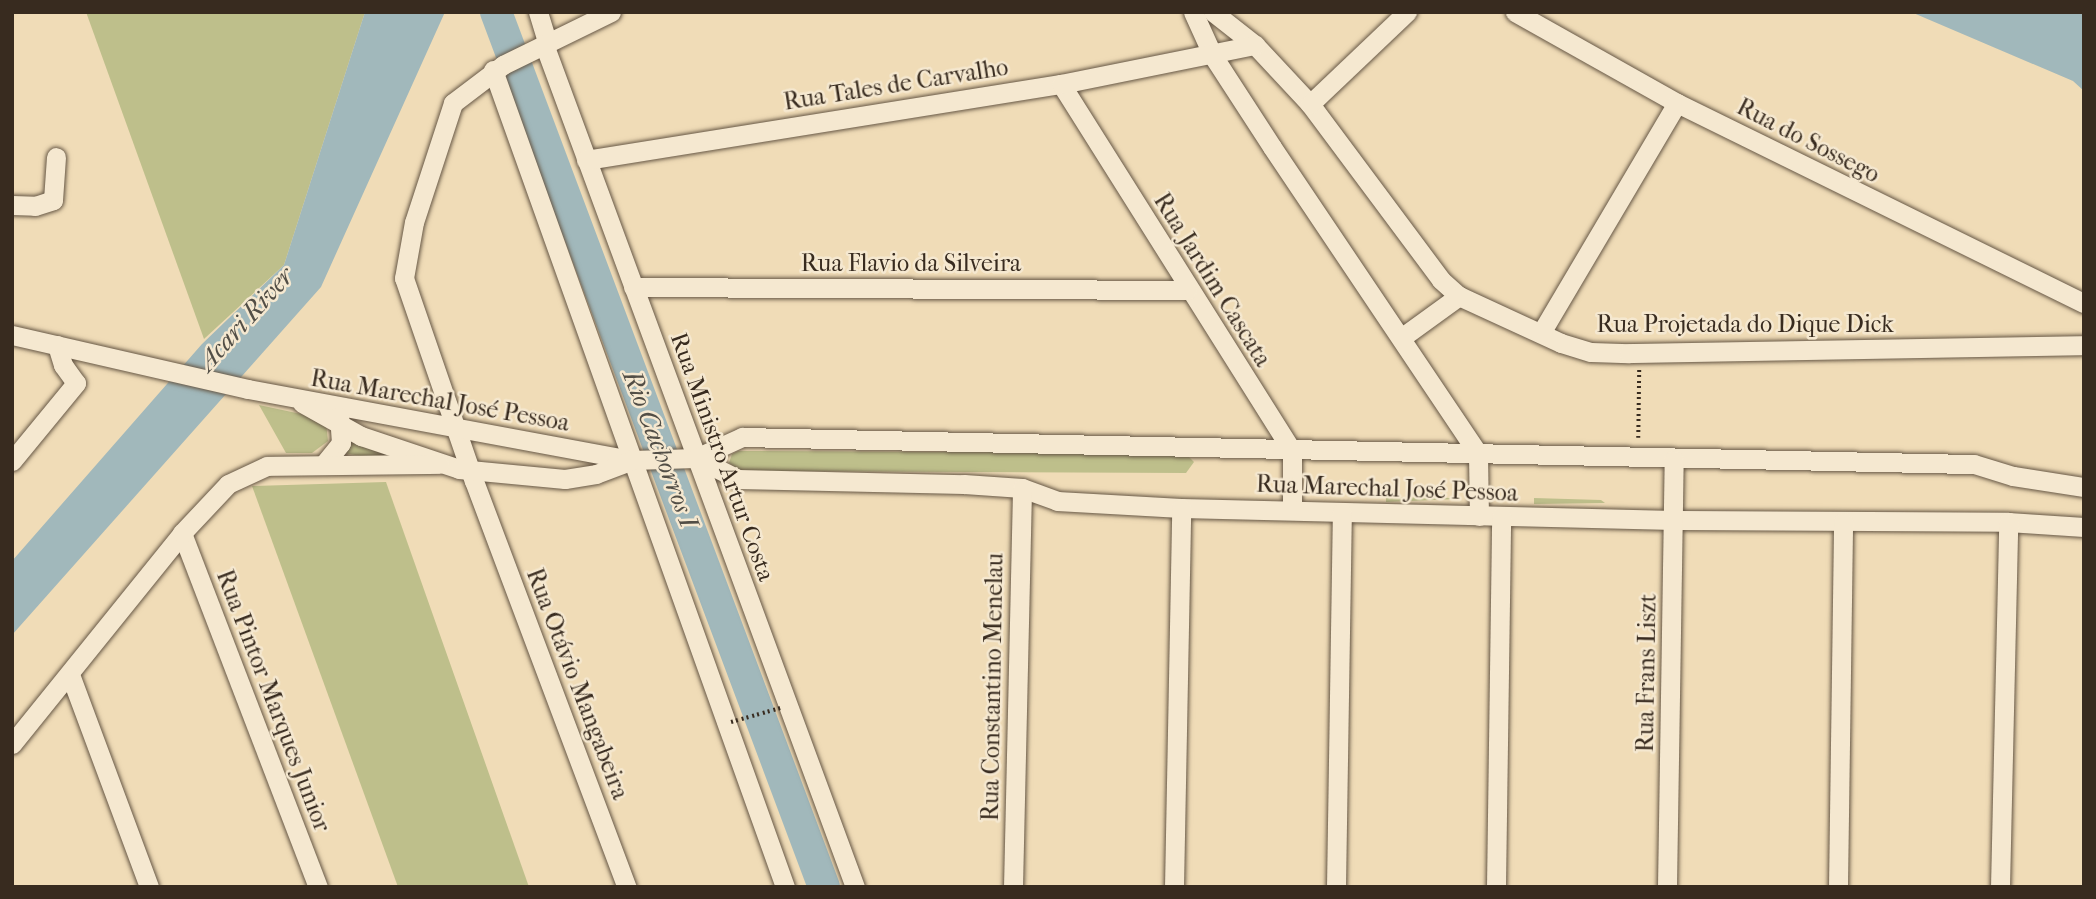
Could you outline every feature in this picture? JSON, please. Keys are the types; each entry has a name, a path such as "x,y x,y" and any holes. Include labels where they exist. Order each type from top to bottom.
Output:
{"street":[{"path":"538,12 539,46 611,12"},
{"path":"1193,12 1213,56 1478,454 1479,516"},
{"name":"Rua Projetada do Dique Dick","path":"1213,12 1255,45 1310,104 1441,280 1459,296 1541,333 1591,352 2084,345"},
{"path":"1310,104 1407,12"},
{"name":"Rua do Sossego","path":"1515,12 1677,103 2084,303"},
{"name":"Rua Tales de Carvalho","path":"586,160 1061,84 1213,56 1255,45"},
{"name":"Rua Otávio Mangabeira","path":"539,46 498,67 466,89 444,121 405,262 407,290 481,499 627,887"},
{"name":"Rua Ministro Artur Costa","path":"539,46 634,287 688,458 855,887"},
{"path":"498,67 642,460 786,887"},
{"name":"Rua Jardim Cascata","path":"1061,84 1187,290 1292,451"},
{"path":"1541,333 1677,103"},
{"path":"12,205 36,206 53,200 56,157"},
{"name":"Rua Flavio da Silveira","path":"634,287 1187,290"},
{"path":"1401,338 1459,296"},
{"path":"12,335 296,399"},
{"path":"12,461 76,383 63,365 57,345"},
{"name":"Rua Marechal José Pessoa","path":"296,399 338,425 439,464 471,471 498,475 579,477 642,460"},
{"name":"Rua Marechal José Pessoa","path":"296,399 642,460 688,458 742,437 1674,460 1974,464 2013,476 2084,487"},
{"path":"324,464 340,449 338,425 347,407"},
{"path":"1292,451 1292,510"},
{"name":"Rua Marechal José Pessoa","path":"688,458 738,479 1022,488 1058,501 1181,508 1674,520 2008,522 2084,527"},
{"name":"Rua Frans Liszt","path":"1667,887 1674,460"},
{"path":"12,744 71,677 182,533 228,484 247,472 267,466 439,464"},
{"path":"481,499 498,475"},
{"name":"Rua Constantino Menelau","path":"1013,887 1022,488"},
{"path":"1174,887 1181,508"},
{"path":"1336,887 1342,513"},
{"path":"1496,887 1501,516"},
{"path":"1838,887 1843,522"},
{"path":"2000,887 2008,522"},
{"name":"Rua Pintor Marques Junior","path":"182,533 318,887"},
{"path":"71,677 149,887"}],"path":[{"path":"1638,459 1639,353"},
{"path":"731,722 784,707"}],"green space":[{"path":"86,12 365,12 284,265 204,339"},
{"path":"259,405 315,417 326,423 328,441 312,453 286,453"},
{"path":"349,440 393,457 377,459 344,453"},
{"path":"738,451 1185,453 1194,462 1186,473 739,471 729,463 732,454"},
{"path":"386,482 529,887 398,887 252,486"},
{"path":"1386,497 1453,498 1457,499 1386,502"},
{"path":"1534,498 1601,500 1605,503 1534,504"}],"water":[{"name":"Acari River","path":"365,12 445,12 321,287 12,635 12,561 202,344 284,265"},
{"path":"1911,12 2084,12 2084,91 2073,81"}],"waterway":[{"name":"Rio Cachorros I","path":"496,12 824,887"}]}
